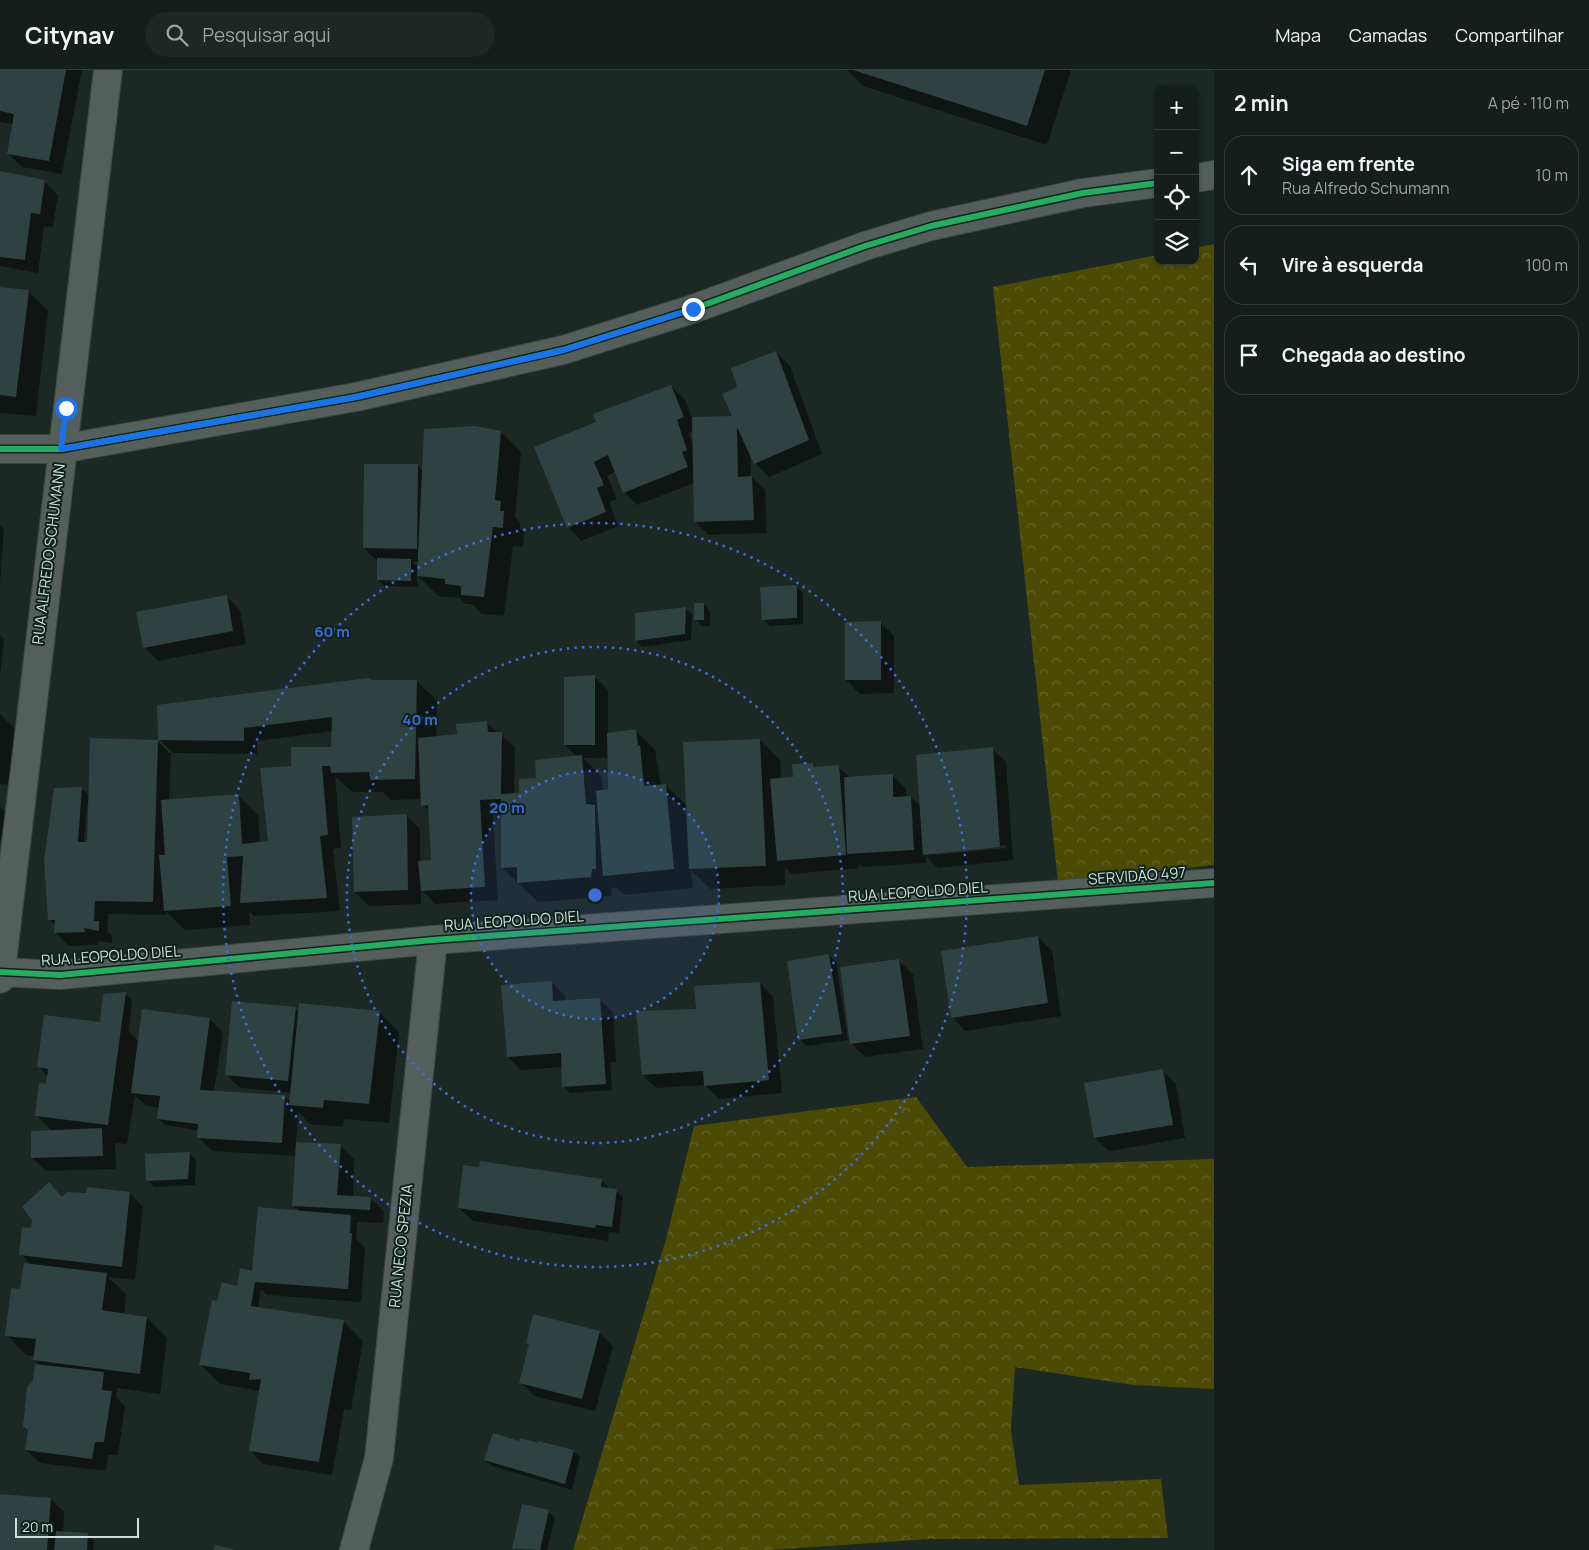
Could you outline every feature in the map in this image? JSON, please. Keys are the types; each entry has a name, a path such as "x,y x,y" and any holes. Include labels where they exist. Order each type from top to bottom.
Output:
{"street":[{"name":"RUA ALFREDO SCHUMANN","path":"0,975 61,449 108,70"},
{"path":"1199,177 1214,175"},
{"path":"0,449 61,449 356,397 564,350 693,309 865,246 931,226 1083,193 1154,184"},
{"name":"SERVIDÃO 497","path":"1061,894 1214,883"},
{"name":"RUA LEOPOLDO DIEL","path":"0,975 60,975 433,940 1061,894"},
{"name":"RUA NECO SPEZIA","path":"354,1550 379,1458 433,940"}],"green space":[{"path":"1214,244 1214,865 1058,882 993,287 1154,256 1154,265 1199,265 1199,247"},
{"path":"916,1097 967,1167 1214,1159 1214,1389 1133,1385 1015,1367 1011,1430 1019,1485 1161,1479 1168,1538 930,1539 770,1550 573,1550 666,1239 694,1126"}],"building":[{"path":"0,70 66,70 49,161 7,154 14,114 0,111"},
{"path":"853,70 1045,70 1027,126"},
{"path":"0,171 45,180 40,214 31,213 25,260 0,257"},
{"path":"0,287 29,290 16,397 0,395"},
{"path":"776,351 809,440 754,464 737,427 738,477 752,476 754,520 694,522 692,417 732,416 722,394 737,387 731,368"},
{"path":"671,385 684,417 677,420 687,450 682,452 688,467 623,493 608,455 594,462 604,485 597,488 606,512 567,528 534,447 596,422 593,414"},
{"path":"475,426 501,431 495,500 501,501 500,511 504,511 503,528 493,527 484,597 461,595 461,586 445,584 445,579 417,576 424,429"},
{"path":"364,464 418,464 417,549 363,548"},
{"path":"377,558 411,559 411,581 377,580"},
{"path":"797,585 797,618 762,620 760,587"},
{"path":"227,595 233,631 143,648 136,612"},
{"path":"694,603 704,603 704,620 694,620"},
{"path":"686,607 685,634 635,641 635,613"},
{"path":"881,621 881,680 845,680 845,622"},
{"path":"595,675 595,745 564,745 564,677"},
{"path":"368,678 373,680 417,680 415,779 370,780 369,772 331,773 330,766 322,766 328,835 320,836 327,898 240,903 243,856 227,857 231,906 164,911 159,855 165,855 161,800 239,794 242,844 268,841 260,768 291,766 291,747 331,747 332,717 244,728 244,741 158,740 157,705"},
{"path":"487,721 488,732 502,732 501,794 519,793 519,779 536,778 535,760 582,755 586,804 595,805 596,869 592,869 591,877 517,883 517,867 501,868 501,799 480,800 485,887 421,891 418,861 431,860 428,805 421,806 418,738 457,734 456,724"},
{"path":"636,729 638,746 640,745 644,786 666,784 674,869 603,876 596,791 608,789 607,733"},
{"path":"90,738 158,740 153,902 95,901 94,921 99,921 99,931 84,928 85,932 54,933 55,920 48,920 44,861 54,788 82,787 78,842 87,842"},
{"path":"760,739 766,866 689,869 683,742"},
{"path":"993,747 1000,847 923,855 916,755"},
{"path":"813,763 814,767 839,765 846,855 777,861 770,779 793,777 792,764"},
{"path":"893,774 893,797 911,796 914,850 847,854 844,777"},
{"path":"407,814 408,890 354,892 352,817"},
{"path":"1038,936 1048,1003 951,1018 941,951"},
{"path":"829,954 842,1034 798,1040 787,961"},
{"path":"899,959 910,1036 850,1044 840,967"},
{"path":"552,981 553,1001 600,998 606,1084 562,1087 561,1053 507,1057 501,985"},
{"path":"760,982 769,1080 704,1086 703,1071 642,1075 636,1011 696,1009 694,986"},
{"path":"126,992 108,1125 35,1116 39,1083 46,1084 48,1069 37,1067 44,1015 100,1022 103,994"},
{"path":"232,1001 296,1007 288,1081 225,1075"},
{"path":"299,1003 380,1011 369,1104 324,1100 323,1108 289,1105"},
{"path":"142,1009 210,1018 200,1090 285,1095 282,1143 197,1138 198,1124 157,1119 160,1096 131,1093"},
{"path":"1163,1069 1173,1125 1094,1138 1084,1083"},
{"path":"102,1128 103,1156 31,1158 31,1131"},
{"path":"296,1142 341,1144 337,1195 371,1197 370,1210 292,1206"},
{"path":"190,1152 188,1179 146,1181 145,1154"},
{"path":"480,1161 602,1179 601,1187 617,1189 612,1227 596,1225 595,1228 458,1208 463,1165 479,1167"},
{"path":"49,1182 62,1197 67,1192 86,1193 87,1187 130,1192 122,1267 19,1255 22,1227 31,1228 32,1220 22,1207"},
{"path":"258,1207 351,1215 350,1233 352,1233 348,1289 255,1282 251,1306 344,1320 319,1462 249,1451 261,1379 249,1380 250,1373 199,1365 212,1300 217,1301 222,1282 237,1286 240,1268 252,1271"},
{"path":"24,1263 107,1273 102,1310 147,1317 140,1374 33,1360 36,1339 5,1336 11,1288 20,1289"},
{"path":"533,1314 600,1331 582,1399 519,1383 529,1344 526,1343"},
{"path":"35,1364 104,1372 102,1390 112,1391 104,1442 95,1442 92,1459 25,1450 28,1430 23,1426 27,1387 33,1381"},
{"path":"493,1433 519,1441 520,1438 574,1450 565,1484 484,1460"},
{"path":"0,1494 51,1498 47,1550 0,1550"},
{"path":"522,1504 549,1510 540,1550 512,1549"},
{"path":"56,1531 88,1533 87,1550 54,1550"},
{"path":"215,1545 233,1549 214,1550"}],"cycle path":[{"path":"0,449 61,449 356,397 563,350 693,309 865,246 931,226 1083,193 1154,184"},
{"path":"0,972 60,975 433,940 1214,883"}],"route":[{"path":"66,408 61,449 356,397 564,350 693,309"}]}
